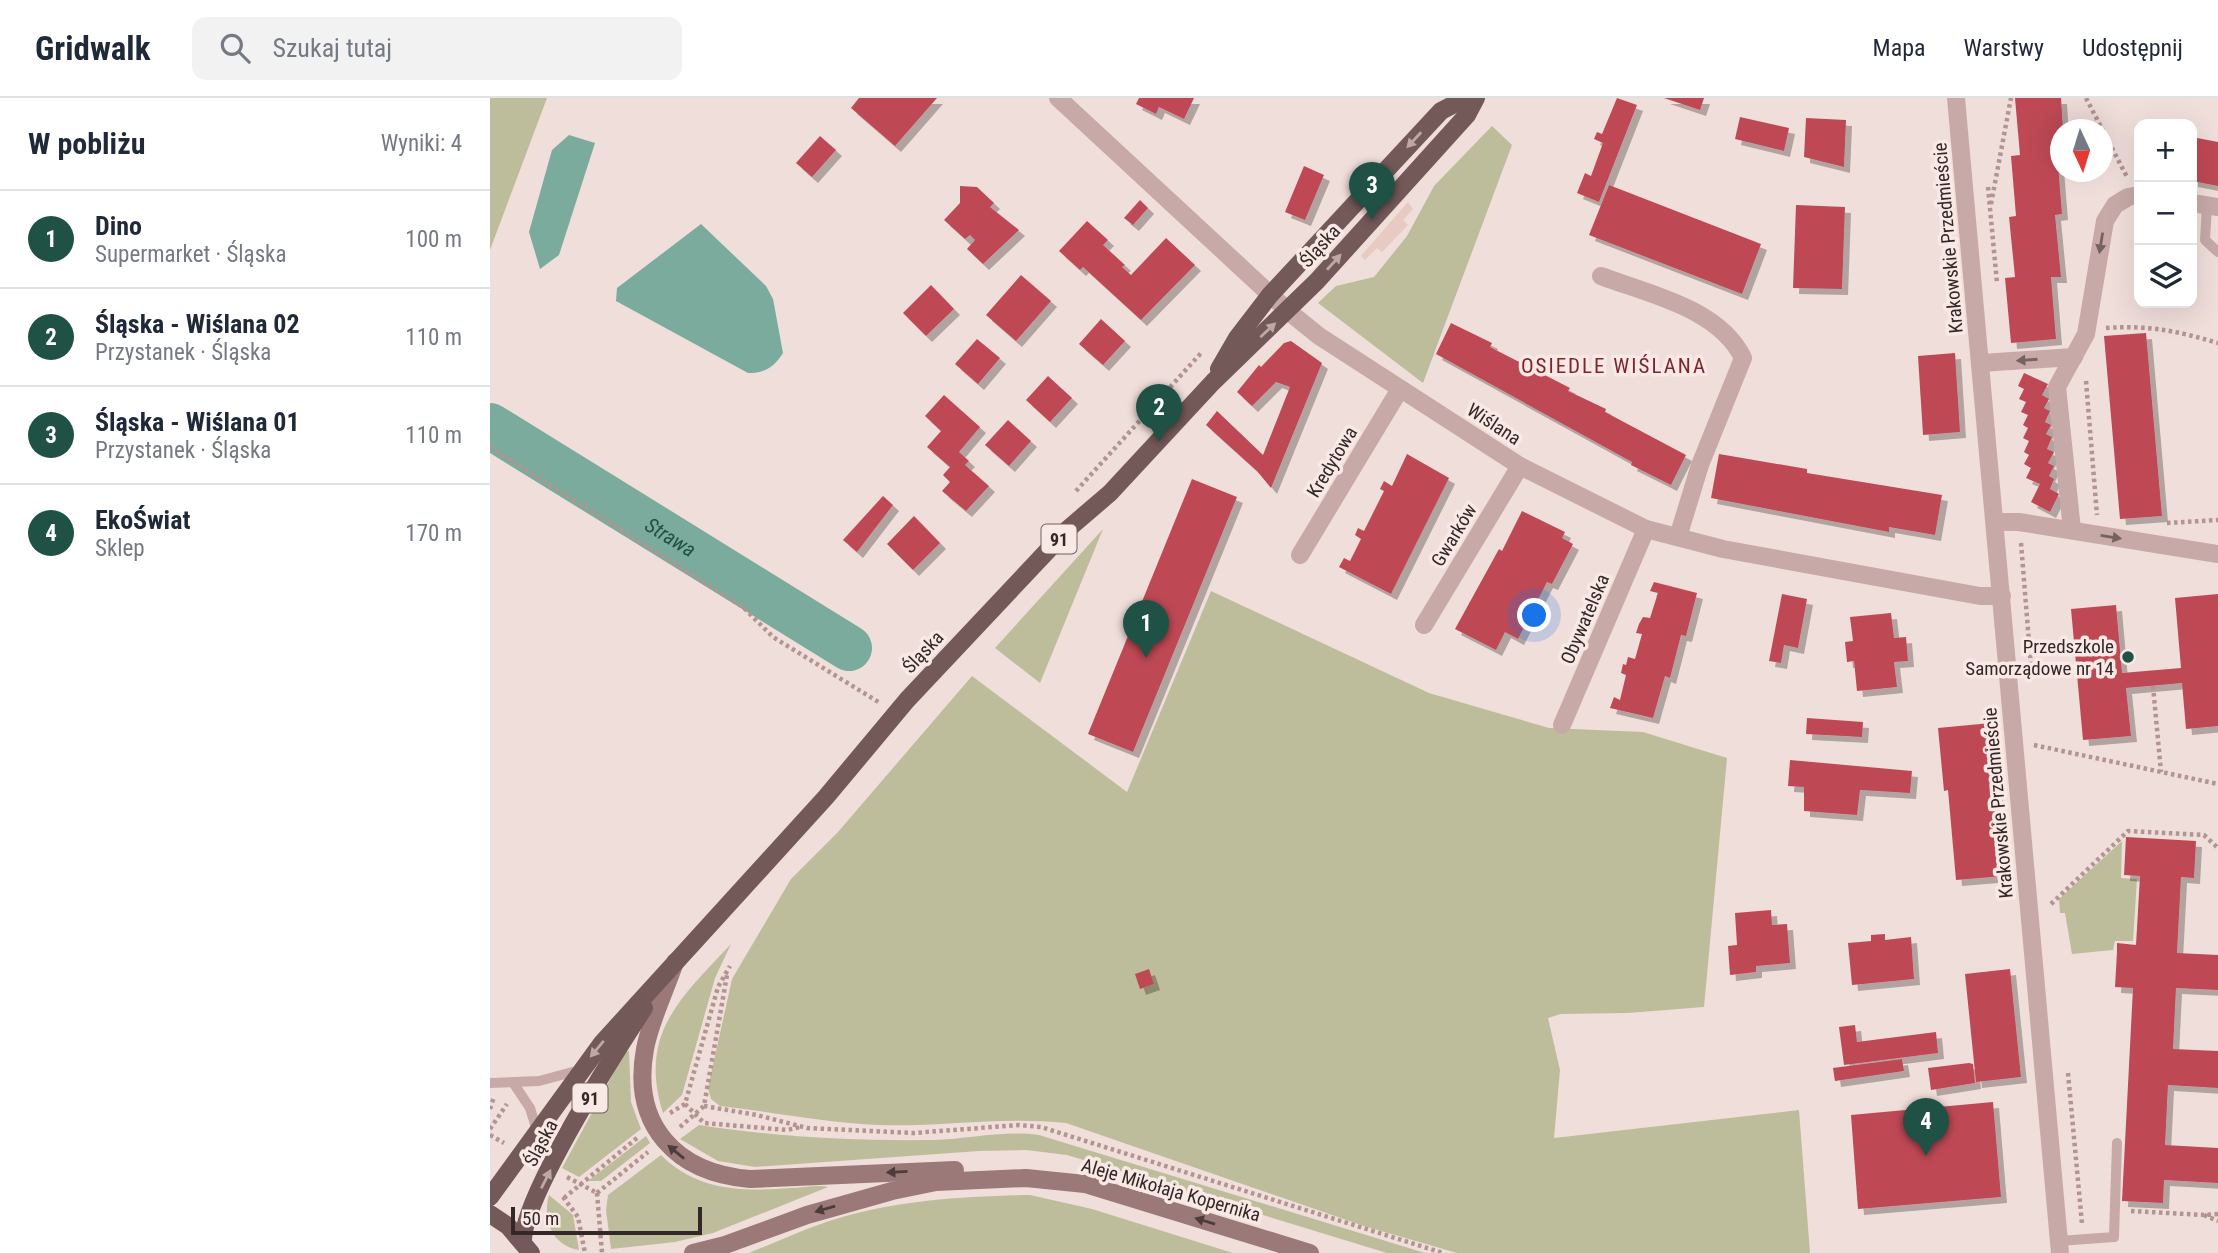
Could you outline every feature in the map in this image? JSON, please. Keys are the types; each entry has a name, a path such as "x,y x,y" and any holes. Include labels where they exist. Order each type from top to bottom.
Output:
{"main road":[{"name":"Śląska","path":"1213,382 1226,355 1270,295 1441,111 1466,98"},
{"name":"Śląska","path":"490,1197 580,1070 675,961 826,797 907,700 1068,528 1110,493 1213,382 1287,311 1467,115 1476,98"},
{"name":"Śląska","path":"527,1247 524,1222 607,1066 675,961"},
{"path":"675,961 646,1048 643,1072 650,1113 663,1140 696,1167 723,1177 800,1177 1003,1168 1038,1170 1086,1184"},
{"name":"Aleje Mikołaja Kopernika","path":"693,1253 724,1245 807,1214 936,1182 1026,1178 1086,1184 1310,1253"},
{"name":"91","path":"490,1214 527,1247"}],"street":[{"name":"Wiślana","path":"1058,98 1287,311 1400,389 1520,466 1646,529 1723,549 1980,596 2002,596"},
{"name":"Krakowskie Przedmieście","path":"1958,102 2059,1247"},
{"path":"2072,530 2056,397 2064,369 2082,343 2105,221 2115,205 2134,188"},
{"path":"1601,276 1682,307 1716,326 1730,336 1744,358 1700,465 1678,537"},
{"path":"1981,363 2082,343"},
{"name":"Kredytowa","path":"1300,555 1400,389"},
{"name":"Gwarków","path":"1424,625 1520,466"},
{"path":"1996,522 2019,522 2218,554"},
{"name":"Obywatelska","path":"1563,725 1646,529"}],"lane":[{"path":"2206,205 2204,240 2218,252"},
{"path":"490,1083 514,1084 580,1070"},
{"path":"514,1084 530,1108 537,1131"},
{"path":"2059,1247 2113,1237 2117,1143"}],"path":[{"path":"1991,208 2011,98"},
{"path":"2087,98 2134,188"},
{"path":"2097,519 2082,343 2146,326 2218,343"},
{"path":"490,447 743,607 774,637 881,703"},
{"path":"2159,524 2218,520"},
{"path":"2153,686 2161,772"},
{"path":"2014,741 2218,784"},
{"path":"2051,904 2128,831 2204,835 2218,848"},
{"path":"603,1253 597,1194 704,1106 730,966"},
{"path":"685,1104 704,1124 914,1133 1019,1125 1041,1127 1443,1253"},
{"path":"704,1106 757,1115 801,1127"},
{"path":"2115,1210 2218,1214"},
{"path":"2204,1215 2218,1221"}],"green space":[{"path":"490,98 547,98 490,250"},
{"path":"1492,126 1512,145 1423,383 1318,303 1336,286 1374,277 1407,236 1434,186"},
{"path":"1103,529 1040,683 995,648"},
{"path":"1211,591 1429,693 1549,728 1643,732 1727,758 1704,1007 1628,1013 1561,1014 1548,1018 1560,1070 1554,1138 1799,1110 1810,1253 1457,1253 1364,1226 1066,1123 1019,1121 859,1124 720,1106 711,1099 708,1088 732,979 791,879 838,832 972,676 1127,792"},
{"path":"2122,841 2121,878 2137,879 2133,941 2115,941 2113,950 2072,954 2065,913 2060,913 2059,899"},
{"path":"731,944 715,978 682,1095 663,1113 657,1085 656,1060 660,1039 681,1000"},
{"path":"629,1051 631,1102 641,1129 579,1177 562,1168 625,1052"},
{"path":"699,1125 787,1135 875,1140 1039,1135 1425,1253 1387,1253 1067,1155 1026,1150 979,1151 755,1167 718,1161 680,1139"},
{"path":"646,1136 650,1143 601,1181 588,1181"},
{"path":"661,1155 690,1176 721,1186 755,1190 828,1187 713,1233 675,1242 611,1249 606,1210 608,1195"},
{"path":"549,1195 573,1215 579,1250 562,1243 551,1230 547,1213"},
{"path":"1030,1195 1092,1209 1233,1253 749,1253 827,1222 885,1207 958,1198"}],"shaded area":[{"path":"1408,202 1413,209 1403,220 1408,225 1382,252 1377,248 1365,260 1361,256"}],"water":[{"path":"569,135 595,143 559,255 540,269 529,232 552,150"},
{"path":"701,224 766,286 773,299 783,353 764,370 748,373 616,301 617,288"},
{"path":"800,602 858,637 844,659 786,628 782,607"}],"building":[{"path":"859,98 937,98 895,146 851,108"},
{"path":"1139,98 1194,98 1184,119 1159,107 1156,114 1136,104"},
{"path":"1617,98 1637,105 1599,202 1577,193 1585,173 1591,176 1603,143 1594,139 1597,132 1602,134"},
{"path":"1664,98 1704,98 1700,110"},
{"path":"2015,98 2061,98 2062,119 2050,119 2050,182 2059,182 2062,214 2055,215 2061,277 2051,277 2056,339 2011,343 2005,278 2015,277 2009,217 2016,216 2011,156 2020,155"},
{"path":"1740,117 1789,128 1784,151 1735,139"},
{"path":"1806,118 1846,120 1844,167 1804,157"},
{"path":"820,136 836,150 812,177 796,163"},
{"path":"2197,138 2218,142 2218,186 2197,182"},
{"path":"1304,166 1324,175 1305,220 1285,212"},
{"path":"1609,185 1761,244 1742,294 1589,235"},
{"path":"960,186 977,187 994,203 990,207 1019,230 983,264 967,249 975,240 970,235 965,239 944,220 960,203"},
{"path":"1140,200 1148,208 1133,225 1124,218"},
{"path":"1796,205 1845,207 1842,289 1793,288"},
{"path":"1087,221 1108,240 1103,245 1125,265 1122,267 1131,275 1166,238 1195,265 1141,320 1083,267 1080,270 1059,251"},
{"path":"1021,275 1051,301 1016,341 986,315"},
{"path":"931,285 954,309 926,336 903,313"},
{"path":"1101,319 1125,341 1103,365 1079,344"},
{"path":"1451,323 1492,343 1490,347 1570,388 1568,391 1606,409 1605,412 1686,455 1671,485 1436,354"},
{"path":"2146,333 2162,516 2120,519 2104,336"},
{"path":"977,339 1000,358 978,384 955,364"},
{"path":"1291,341 1322,363 1271,488 1257,471 1206,425 1217,411 1263,455 1290,387 1276,382 1252,406 1237,392 1259,365 1261,367 1284,343"},
{"path":"1955,353 1960,432 1923,435 1918,356"},
{"path":"2024,373 2048,384 2042,395 2049,399 2044,408 2050,411 2045,422 2051,425 2046,434 2052,437 2047,449 2054,452 2048,463 2054,466 2049,476 2054,479 2050,489 2059,494 2050,512 2031,502 2040,484 2026,478 2031,468 2024,464 2029,455 2024,452 2029,441 2023,438 2028,428 2023,425 2028,415 2021,412 2026,402 2019,399 2024,389 2018,386"},
{"path":"1048,376 1072,398 1050,422 1026,400"},
{"path":"944,395 980,427 959,452 969,461 965,465 989,486 966,511 942,491 950,482 943,475 950,467 927,447 941,431 925,416"},
{"path":"1008,420 1031,441 1009,466 985,445"},
{"path":"1407,454 1449,478 1391,594 1339,567 1344,558 1350,561 1361,539 1355,535 1358,528 1364,531 1384,491 1380,489 1384,481 1392,486"},
{"path":"1719,454 1807,469 1807,473 1942,495 1935,535 1889,527 1889,532 1711,498"},
{"path":"1192,479 1237,497 1133,752 1088,734"},
{"path":"883,496 893,505 857,552 843,540"},
{"path":"1522,511 1565,532 1562,538 1573,544 1552,584 1547,582 1518,639 1505,632 1496,650 1455,629 1499,549 1502,551"},
{"path":"914,516 940,543 913,570 887,544"},
{"path":"1654,582 1697,593 1686,636 1681,635 1670,678 1665,676 1653,718 1610,708 1614,697 1620,700 1626,675 1621,673 1623,664 1626,665 1628,657 1635,659 1642,634 1636,633 1639,624 1643,617 1650,618 1658,593 1650,591"},
{"path":"1782,594 1807,599 1798,648 1784,645 1781,663 1769,661"},
{"path":"2218,594 2218,726 2186,729 2182,683 2126,688 2131,736 2083,740 2071,609 2116,605 2122,673 2181,668 2175,598"},
{"path":"1891,613 1894,638 1906,637 1908,661 1894,662 1897,687 1857,691 1854,661 1847,662 1845,642 1853,641 1850,617"},
{"path":"1807,718 1863,722 1862,737 1806,734"},
{"path":"1991,723 2004,876 1956,880 1948,790 1944,791 1938,728"},
{"path":"1790,760 1912,771 1910,793 1860,790 1857,815 1804,811 1804,787 1788,786"},
{"path":"2126,837 2196,841 2194,878 2181,877 2177,953 2218,955 2218,990 2176,988 2173,1049 2218,1051 2218,1088 2168,1085 2165,1145 2218,1148 2218,1183 2164,1180 2163,1203 2122,1201 2133,988 2115,987 2117,943 2136,945 2140,876 2124,875"},
{"path":"1771,910 1772,925 1787,924 1790,963 1756,966 1756,972 1730,975 1728,946 1737,945 1735,913"},
{"path":"1885,934 1885,940 1911,937 1914,979 1852,985 1848,943 1871,941 1871,935"},
{"path":"1149,969 1154,984 1140,989 1135,974"},
{"path":"2010,969 2021,1077 1976,1082 1965,974"},
{"path":"1855,1025 1857,1042 1936,1032 1938,1053 1844,1065 1839,1027"},
{"path":"1902,1059 1904,1071 1835,1081 1833,1068"},
{"path":"1973,1064 1975,1083 1931,1090 1928,1068"},
{"path":"1993,1102 2001,1197 1858,1209 1851,1115"}],"waterway":[{"name":"Strawa","path":"490,426 849,648"}],"place":[{"name":"Śląska - Wiślana 01","path":"1372,220"},
{"name":"Śląska - Wiślana 02","path":"1159,442"},
{"name":"Przedszkole Samorządowe nr 14","path":"2128,657"},
{"name":"Dino","path":"1146,658"},
{"name":"EkoŚwiat","path":"1926,1156"}],"district":[{"name":"OSIEDLE WIŚLANA","path":"1614,366"}]}
